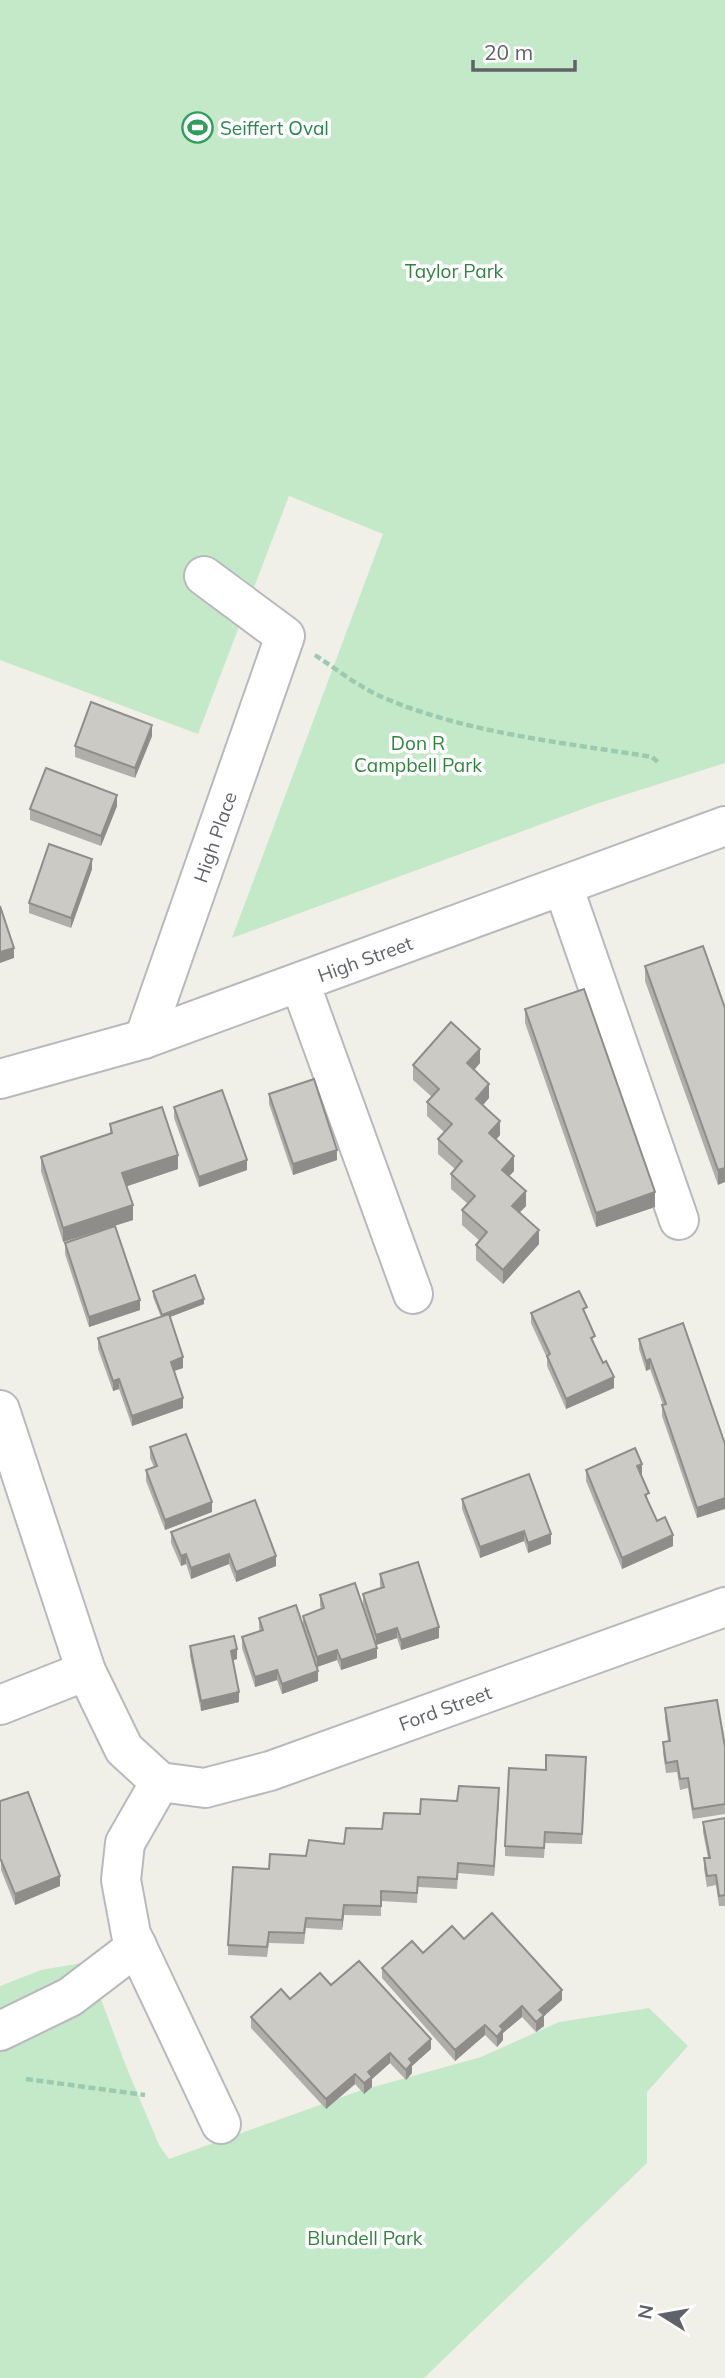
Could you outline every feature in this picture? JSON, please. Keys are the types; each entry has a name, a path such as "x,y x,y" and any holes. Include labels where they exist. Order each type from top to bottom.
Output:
{"street":[{"path":"204,576 285,636"},
{"name":"High Place","path":"144,1039 285,636"},
{"name":"High Street","path":"0,1079 144,1039 725,826"},
{"path":"563,886 680,1220"},
{"path":"300,983 413,1294"},
{"path":"0,1410 86,1671 124,1749 160,1782 125,1843 121,1880 131,1934 221,2124"},
{"name":"Ford Street","path":"160,1782 205,1788 270,1771 725,1607"},
{"path":"0,1705 86,1671"},
{"path":"0,2031 70,1997 137,1946"}],"path":[{"path":"285,636 380,697 456,724 652,757 659,763"},
{"path":"26,2079 78,2083 145,2095"}],"green space":[{"name":"Taylor Park","path":"0,0 725,0 725,763 596,804 232,938 383,534 289,496 198,734 0,660"},
{"name":"Blundell Park","path":"87,1962 126,2066 159,2145 169,2159 359,2091 481,2057 559,2022 649,2008 688,2046 647,2092 647,2163 424,2378 0,2378 0,1986 41,1970"}],"building":[{"path":"91,702 152,725 135,768 75,746"},
{"path":"46,768 117,795 101,836 30,809"},
{"path":"49,844 92,859 71,918 29,903"},
{"path":"0,906 14,948 0,952"},
{"path":"703,946 725,1008 725,1168 718,1170 645,966"},
{"path":"584,989 655,1192 596,1213 525,1009"},
{"path":"451,1022 480,1049 467,1063 489,1084 476,1099 500,1121 489,1133 514,1156 502,1170 526,1191 512,1206 539,1230 503,1270 476,1245 487,1232 462,1210 475,1196 451,1174 462,1161 438,1139 452,1124 427,1102 439,1089 413,1065"},
{"path":"314,1079 337,1150 293,1164 269,1094"},
{"path":"222,1090 247,1160 199,1177 174,1107"},
{"path":"162,1107 178,1155 122,1173 133,1205 63,1228 41,1157 112,1133 110,1124"},
{"path":"115,1226 140,1300 89,1317 65,1243"},
{"path":"195,1275 204,1299 162,1315 153,1291"},
{"path":"579,1291 587,1307 583,1309 595,1336 591,1338 603,1363 606,1361 614,1377 566,1399 547,1356 550,1354 531,1313"},
{"path":"169,1314 183,1357 171,1362 183,1398 132,1416 119,1379 113,1381 98,1338"},
{"path":"683,1323 725,1444 725,1498 697,1508 662,1405 666,1404 650,1359 646,1361 639,1339"},
{"path":"186,1434 212,1502 165,1520 146,1470 157,1466 150,1447"},
{"path":"635,1448 642,1464 637,1466 649,1493 645,1495 657,1521 665,1517 673,1535 622,1558 586,1470"},
{"path":"529,1474 551,1534 528,1543 524,1531 480,1547 462,1499"},
{"path":"255,1500 276,1556 236,1572 229,1554 191,1568 186,1554 181,1556 171,1532"},
{"path":"418,1562 439,1627 401,1640 397,1628 376,1635 363,1594 384,1587 380,1574"},
{"path":"355,1583 377,1648 341,1660 337,1650 317,1657 303,1616 324,1608 320,1595"},
{"path":"296,1605 318,1671 282,1684 277,1670 255,1677 242,1637 263,1630 259,1618"},
{"path":"234,1636 237,1649 231,1651 239,1692 201,1701 190,1646"},
{"path":"717,1700 725,1747 725,1804 693,1809 688,1778 680,1779 677,1761 666,1763 663,1742 670,1741 665,1708"},
{"path":"546,1755 586,1757 582,1834 545,1832 544,1848 505,1846 509,1768 546,1770"},
{"path":"459,1786 499,1788 494,1866 458,1863 457,1879 418,1877 417,1893 381,1891 381,1906 344,1905 342,1920 306,1918 304,1933 269,1932 267,1947 228,1945 233,1867 269,1869 270,1854 306,1856 309,1840 344,1844 346,1828 382,1829 384,1813 420,1814 421,1799 457,1801"},
{"path":"28,1792 60,1876 15,1894 0,1860 0,1801"},
{"path":"725,1818 725,1895 719,1896 716,1875 707,1876 704,1858 710,1858 703,1822"},
{"path":"492,1913 562,1990 539,2010 544,2015 536,2022 522,2006 500,2026 503,2029 497,2037 485,2025 455,2050 382,1968 412,1941 423,1953 452,1926 464,1939"},
{"path":"359,1961 431,2039 409,2059 412,2063 406,2070 390,2053 368,2072 372,2077 364,2083 355,2074 326,2099 251,2017 281,1989 290,1999 320,1973 331,1985"}],"place":[{"name":"Seiffert Oval","path":"197,128"}],"park label":[{"name":"Don R Campbell Park","path":"418,754"}]}
